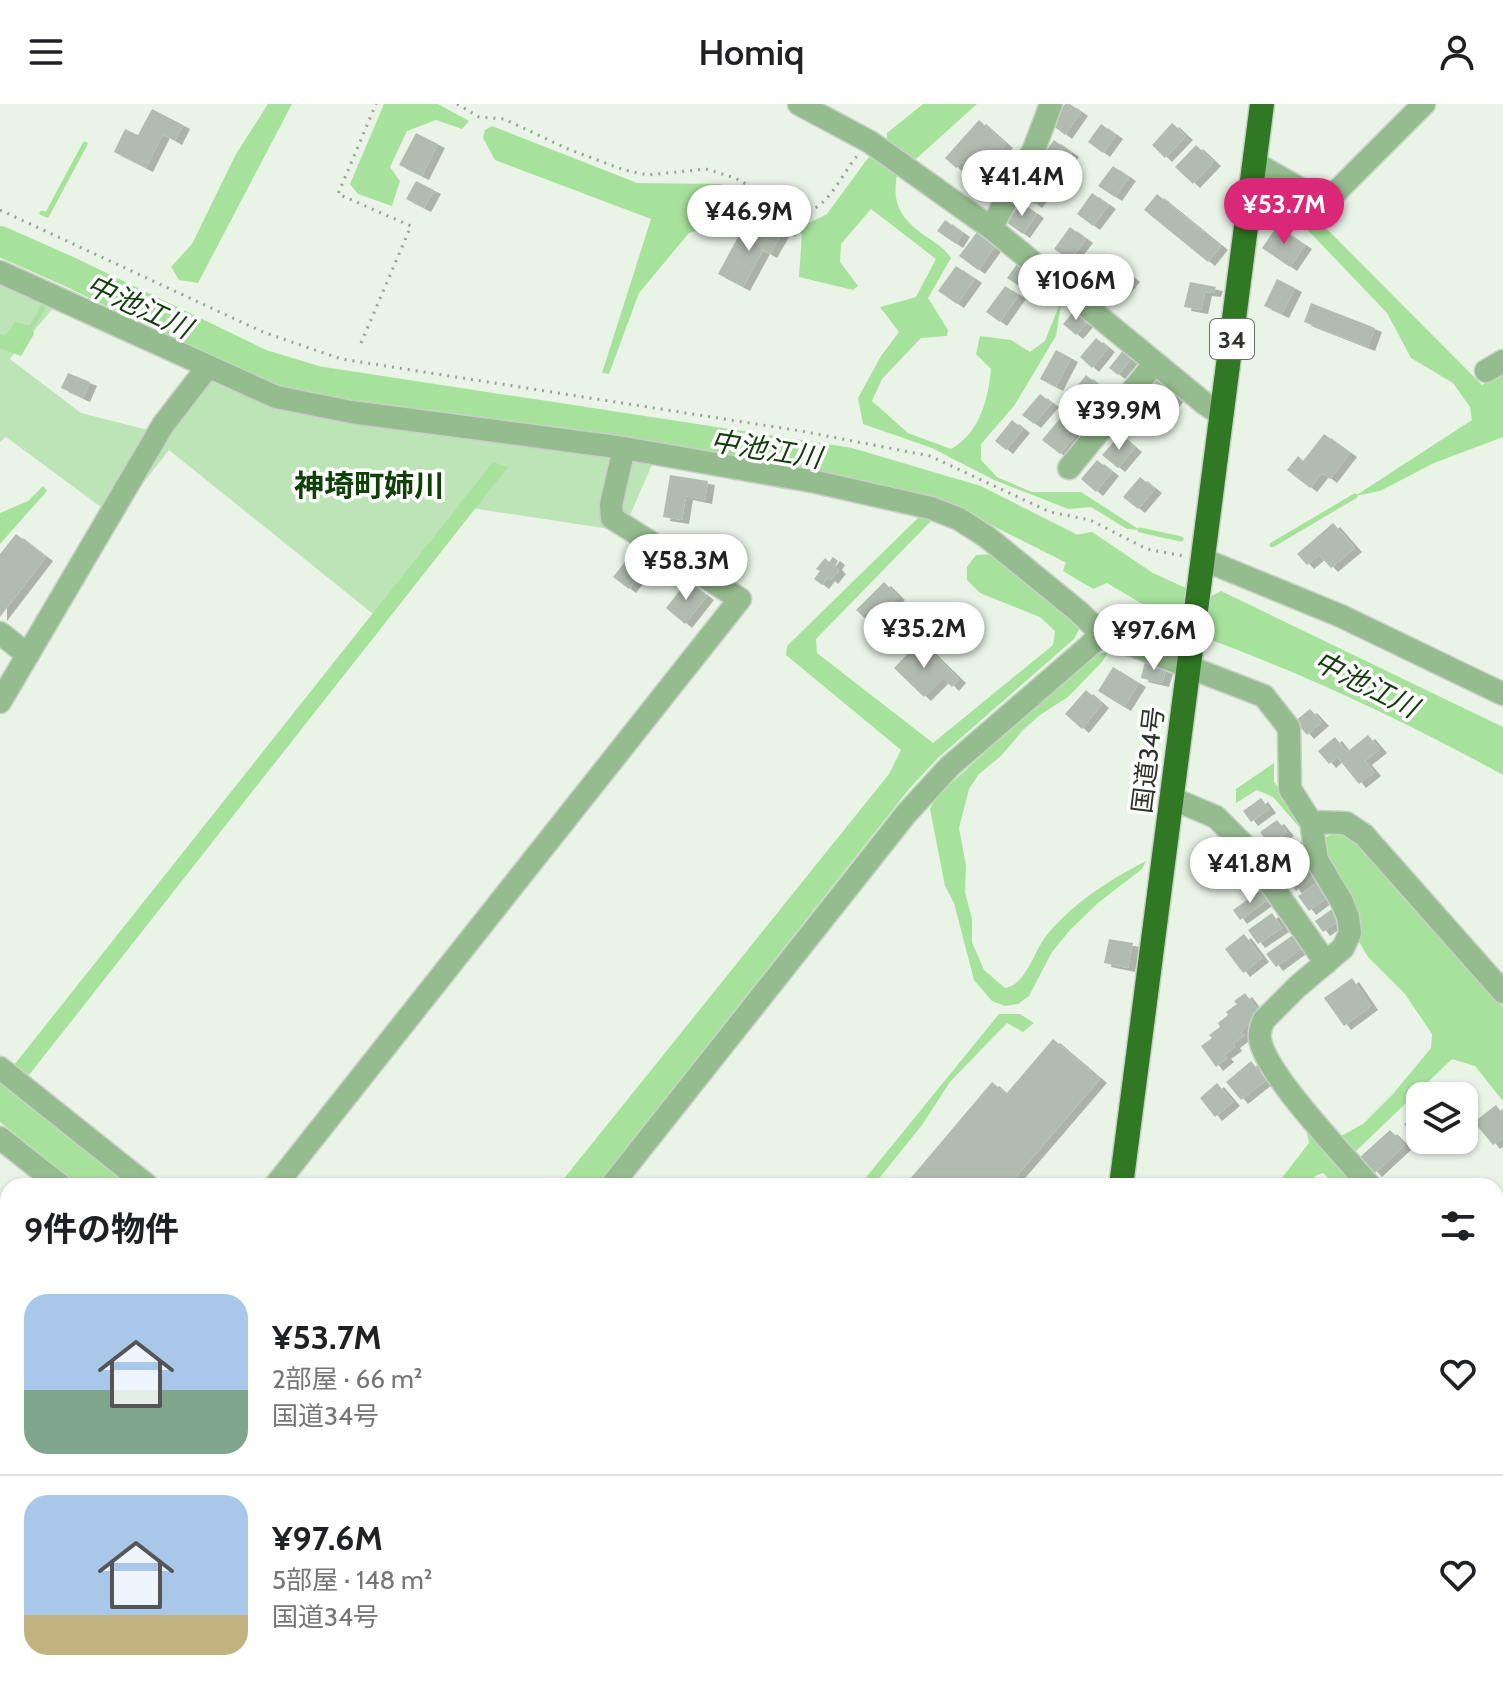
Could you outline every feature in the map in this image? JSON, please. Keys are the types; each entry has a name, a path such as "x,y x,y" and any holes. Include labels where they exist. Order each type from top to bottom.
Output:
{"highway":[{"name":"国道34号","path":"1122,1178 1262,104"}],"street":[{"path":"799,104 870,142 991,228 1222,415"},
{"path":"991,228 1034,149 1051,104"},
{"path":"1255,163 1325,203 1424,104"},
{"path":"0,272 276,397 351,412 624,448 816,482 931,508 959,519 987,537 1101,633 1189,657 1264,696 1289,728 1290,789 1311,822 1317,860 1348,917 1350,933 1343,948 1269,1014 1261,1026 1260,1042 1277,1072 1316,1124 1363,1178"},
{"path":"1069,468 1155,363"},
{"path":"0,702 163,425 207,368"},
{"path":"281,1178 740,599 612,518 611,505 624,448"},
{"path":"1201,566 1341,616 1503,694"},
{"path":"0,633 28,655"},
{"path":"617,1178 906,814 949,767 1101,633"},
{"path":"1171,798 1216,817 1242,843 1326,963"},
{"path":"1311,822 1332,821 1354,827 1503,992"},
{"path":"0,1068 138,1178"},
{"path":"0,1138 51,1178"}],"path":[{"path":"361,343 411,226 338,194 376,104"},
{"path":"457,104 479,117 504,119 568,149 624,170 648,175 706,169 735,178 796,211 807,213"},
{"path":"794,236 807,213 820,206 870,142"},
{"path":"0,210 263,332 341,359 801,431 930,456 1050,512 1090,520 1147,549 1201,566"}],"shaded area":[{"path":"0,264 66,293 10,359 81,413 168,435 222,366 281,393 658,451 623,531 458,506 373,614 169,450 116,518 6,437 0,442"}],"water":[{"path":"268,104 292,104 198,283 179,280 171,267 192,244 236,154"},
{"path":"384,104 438,104 469,121 462,129 436,120 407,131 390,167 400,181 392,206 358,194 350,184"},
{"path":"923,104 977,104 916,159 900,157 896,180 896,199 903,216 951,258 928,298 948,330 947,336 921,338 882,379 872,401 908,433 951,449 976,424 988,392 991,369 976,354 980,336 1011,340 1030,352 1045,341 1062,298 1056,336 1014,406 981,444 981,460 997,477 1032,492 1081,492 1140,530 1127,529 1091,507 1068,509 994,480 932,448 863,424 858,398 881,356 899,332 880,307 916,297 936,259 871,209 841,244 840,262 858,286 853,290 799,277 802,233 777,221 751,215 689,233 639,293 609,374 602,373 651,219 495,160 483,138 485,130 492,126 637,183 720,184 807,224 827,214 868,158 881,152 887,144 887,133"},
{"path":"1272,188 1315,217 1482,385 1503,373 1503,437 1434,463 1380,491 1355,496 1472,420 1470,407 1453,383 1411,358 1387,313 1302,224 1268,207"},
{"path":"15,322 32,326 34,334 21,356 0,348 0,334 5,336"},
{"path":"493,462 508,467 29,1075 14,1065"},
{"path":"43,486 47,491 0,544 0,513 28,501"},
{"path":"923,513 935,517 816,639 817,653 933,743 1053,645 1055,631 1040,617 980,593 967,580 967,567 976,555 992,554 1071,617 1080,628 1074,639 938,758 909,789 602,1178 564,1178 889,774 901,750 786,655 787,646"},
{"path":"1092,532 1153,573 1186,588 1181,627 1107,583 1093,589 1063,571 1075,535"},
{"path":"1221,591 1503,727 1503,775 1357,701 1206,638 1208,598"},
{"path":"1108,652 1068,697 1023,730 1001,756 979,774 969,789 959,828 966,865 965,892 972,919 972,942 984,970 1005,988 1019,981 1046,936 1068,913 1105,884 1146,861 1142,869 1098,903 1070,930 1052,952 1029,996 1018,1004 1005,1006 992,1001 974,980 954,903 945,886 930,809 936,797 1092,655"},
{"path":"1274,763 1274,782 1301,816 1301,829 1273,797 1257,790 1236,803 1236,789"},
{"path":"1334,833 1351,835 1503,1007 1503,1101 1475,1066 1452,1059 1428,1082 1406,1082 1406,1103 1353,1154 1339,1137 1363,1124 1393,1094 1431,1048 1432,1034 1405,994 1368,957 1358,940 1355,911 1320,840"},
{"path":"999,1014 1020,1014 1034,1023 1023,1032 1007,1023 950,1082 922,1125 879,1178 866,1178"},
{"path":"0,1079 124,1178 70,1178 0,1122"},
{"path":"1305,1125 1353,1178 1328,1178 1323,1173 1314,1178 1282,1178 1309,1143"}],"building":[{"path":"1065,104 1081,112 1065,135 1051,124"},
{"path":"152,109 183,125 175,141 163,134 146,168 114,152 125,129 138,135"},
{"path":"979,120 1006,144 997,154 990,148 971,169 962,162 956,168 945,158"},
{"path":"1172,123 1186,136 1165,158 1152,145"},
{"path":"1101,124 1116,135 1103,153 1088,142"},
{"path":"416,133 438,144 422,176 399,165"},
{"path":"1054,140 1072,153 1055,178 1036,164"},
{"path":"1196,145 1214,162 1193,184 1175,167"},
{"path":"1113,166 1129,177 1115,197 1098,186"},
{"path":"1036,172 1051,182 1035,204 1021,193"},
{"path":"416,181 434,190 424,208 406,199"},
{"path":"1092,193 1109,205 1093,226 1077,214"},
{"path":"1157,194 1221,246 1208,262 1144,210"},
{"path":"1021,203 1037,214 1023,234 1006,222"},
{"path":"757,220 782,233 770,254 763,250 743,287 718,274 738,237 745,241"},
{"path":"945,220 963,233 956,244 937,231"},
{"path":"1277,226 1305,245 1290,267 1262,248"},
{"path":"1070,227 1086,239 1070,260 1054,249"},
{"path":"977,232 996,245 978,270 959,256"},
{"path":"1114,262 1133,278 1119,295 1100,279"},
{"path":"1017,264 1031,275 1022,288 1007,278"},
{"path":"956,266 975,279 957,304 938,291"},
{"path":"1277,279 1295,288 1282,314 1264,306"},
{"path":"1190,282 1216,287 1214,293 1205,292 1201,310 1184,307"},
{"path":"1005,286 1019,295 1000,322 986,312"},
{"path":"1311,303 1375,328 1368,347 1304,322"},
{"path":"1076,309 1089,320 1076,335 1063,324"},
{"path":"1096,338 1108,348 1092,368 1080,357"},
{"path":"1124,349 1133,357 1118,375 1109,368"},
{"path":"1056,350 1071,358 1056,387 1040,379"},
{"path":"68,373 90,382 83,398 61,388"},
{"path":"1086,375 1097,384 1086,398 1075,389"},
{"path":"1157,380 1177,397 1165,412 1145,395"},
{"path":"1040,394 1052,403 1034,424 1022,415"},
{"path":"1136,405 1149,416 1137,430 1124,420"},
{"path":"1062,416 1079,431 1060,454 1042,440"},
{"path":"1012,420 1023,429 1006,450 995,441"},
{"path":"1324,434 1350,453 1330,479 1322,473 1310,488 1287,470 1298,456 1303,461"},
{"path":"1120,435 1135,448 1118,468 1102,455"},
{"path":"1097,460 1112,472 1096,492 1081,479"},
{"path":"670,475 708,481 705,500 686,496 682,520 663,517"},
{"path":"1140,477 1155,489 1138,509 1123,497"},
{"path":"1333,523 1355,548 1331,568 1319,555 1307,565 1297,554"},
{"path":"16,534 46,557 0,617 0,554"},
{"path":"638,546 671,563 663,573 648,565 629,589 613,577"},
{"path":"833,557 838,561 835,566 839,570 822,585 814,579 820,571 816,569 825,558 829,562"},
{"path":"687,581 707,596 685,624 666,608"},
{"path":"884,582 898,596 871,624 856,610"},
{"path":"920,641 959,679 952,687 943,678 924,697 894,668"},
{"path":"1145,661 1167,667 1162,683 1141,678"},
{"path":"1113,667 1139,683 1124,707 1098,691"},
{"path":"1086,690 1102,704 1082,729 1065,714"},
{"path":"1310,709 1322,722 1307,735 1295,721"},
{"path":"1368,735 1380,749 1365,761 1374,772 1359,784 1337,757 1329,764 1318,751 1335,737 1347,752"},
{"path":"1261,798 1269,809 1251,822 1243,811"},
{"path":"1277,820 1287,832 1269,845 1260,832"},
{"path":"1294,838 1303,850 1282,865 1273,853"},
{"path":"1306,861 1316,876 1296,891 1285,876"},
{"path":"1317,883 1328,897 1309,911 1298,896"},
{"path":"1261,890 1268,900 1240,920 1233,910"},
{"path":"1335,907 1343,918 1323,932 1315,921"},
{"path":"1272,913 1282,928 1258,944 1248,930"},
{"path":"1244,934 1262,958 1243,973 1225,949"},
{"path":"1293,935 1302,948 1276,967 1266,954"},
{"path":"1109,939 1133,943 1128,968 1104,963"},
{"path":"1352,978 1371,1006 1344,1026 1324,998"},
{"path":"1245,993 1260,1013 1241,1032 1244,1036 1233,1044 1235,1047 1224,1055 1227,1058 1216,1067 1201,1046 1212,1038 1209,1035 1220,1027 1218,1023 1228,1015 1226,1012 1237,1004 1234,1001"},
{"path":"1053,1039 1100,1079 1015,1178 911,1178 992,1082 1006,1094"},
{"path":"1251,1061 1266,1080 1241,1100 1226,1082"},
{"path":"1217,1083 1233,1102 1215,1117 1200,1098"},
{"path":"1496,1105 1503,1114 1503,1138 1493,1145 1478,1127 1478,1119"},
{"path":"1390,1130 1405,1145 1375,1173 1360,1157"}],"waterway":[{"path":"42,213 47,215 85,144"},
{"name":"中池江川","path":"0,241 261,364 317,381 846,462 975,500 1108,567"},
{"path":"32,326 47,300"},
{"path":"1272,545 1355,496"},
{"path":"1140,530 1181,539"}],"district":[{"name":"神埼町姉川","path":"369,485"}]}
